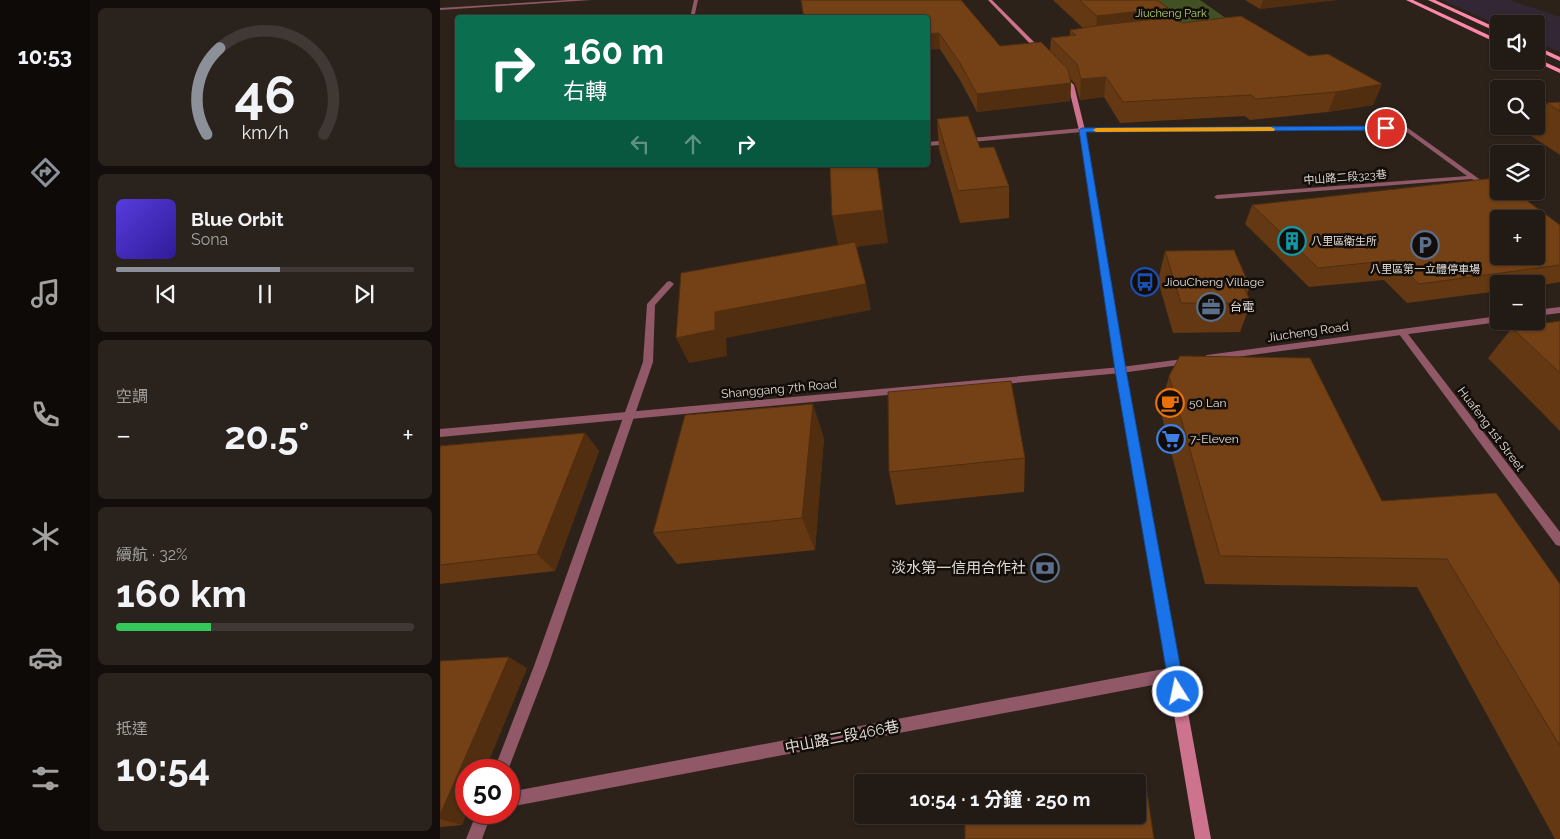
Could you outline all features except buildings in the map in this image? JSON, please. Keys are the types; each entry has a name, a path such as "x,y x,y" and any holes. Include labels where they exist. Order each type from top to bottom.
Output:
{"main road":[{"path":"990,0 1041,47 1051,63 1071,85 1082,130 1121,370 1203,839"},
{"path":"1409,0 1490,38"},
{"path":"1431,0 1490,27"},
{"path":"1545,52 1560,59"},
{"path":"1545,64 1560,71"}],"street":[{"path":"440,9 589,0"},
{"path":"693,15 696,0"},
{"path":"930,144 1082,130 1405,128 1490,189"},
{"name":"中山路二段323巷","path":"1217,197 1474,177"},
{"path":"505,759 541,666 648,362 651,304 670,284"},
{"path":"1545,312 1560,310"},
{"name":"Jiucheng Road","path":"1121,370 1490,320"},
{"name":"Huafeng 1st Street","path":"1402,332 1560,541"},
{"name":"Shanggang 7th Road","path":"440,433 1121,370"},
{"name":"中山路二段466巷","path":"520,798 1174,674"},
{"path":"474,839 480,824"}],"shaded area":[{"path":"1442,0 1509,0 1560,17 1560,52 1545,45 1545,15 1490,15 1490,21"}],"green space":[{"name":"Jiucheng Park","path":"1127,0 1200,0 1230,21 1161,28"}],"slow traffic":[{"path":"1096,130 1271,129"}],"place":[{"name":"八里區衛生所","path":"1292,241"},
{"name":"八里區第一立體停車場","path":"1425,245"},
{"name":"JiouCheng Village","path":"1145,282"},
{"name":"台電","path":"1211,307"},
{"name":"50 Lan","path":"1170,403"},
{"name":"7-Eleven","path":"1171,439"},
{"name":"淡水第一信用合作社","path":"1045,568"}],"route":[{"path":"1178,692 1121,370 1082,130 1386,128"}]}
